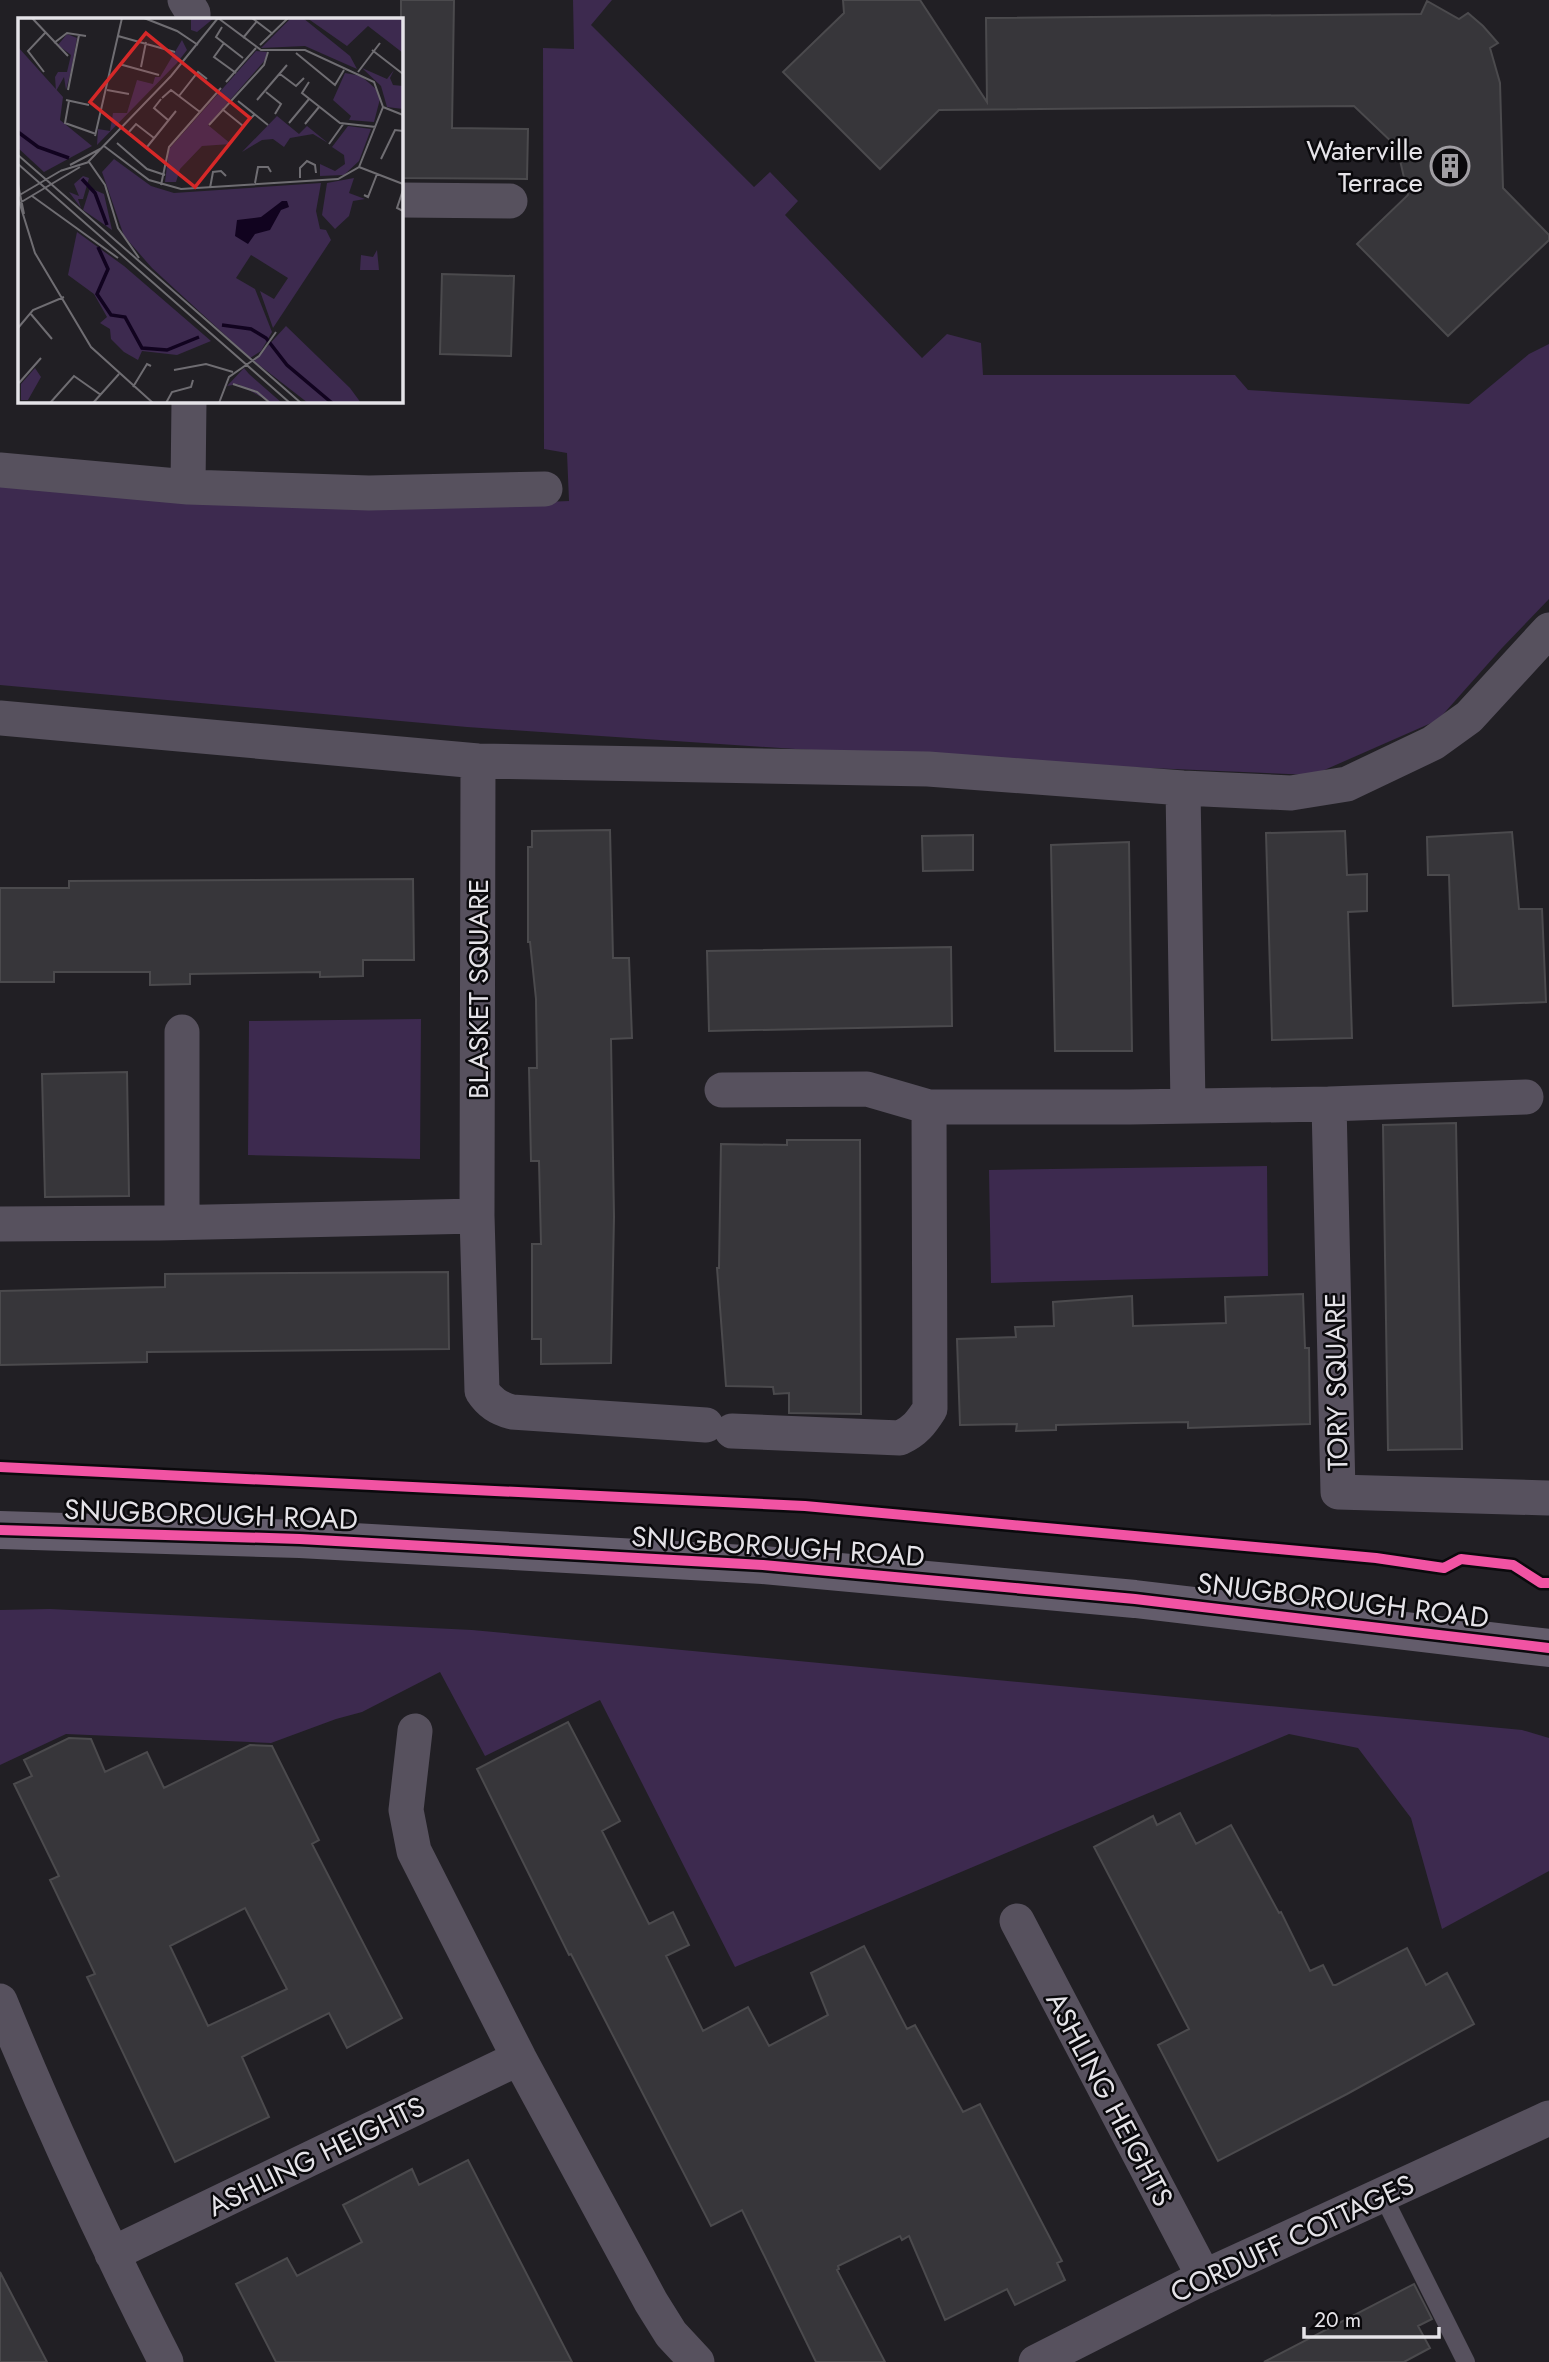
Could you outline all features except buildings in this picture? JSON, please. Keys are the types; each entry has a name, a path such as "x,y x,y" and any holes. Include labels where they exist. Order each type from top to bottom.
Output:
{"main road":[{"name":"SNUGBOROUGH ROAD","path":"0,1530 300,1539 763,1565 1148,1600 1549,1648"}],"street":[{"path":"185,0 193,18"},
{"path":"402,200 510,201"},
{"path":"188,487 190,402"},
{"path":"0,470 188,487 369,493 545,489"},
{"path":"0,718 478,761 928,769 1183,788 1291,793 1347,784 1433,743 1469,717 1549,630"},
{"name":"BLASKET SQUARE","path":"478,761 477,1216 482,1391 488,1401 512,1412 719,1428 900,1437 912,1433 930,1409 929,1107"},
{"path":"1183,788 1188,1106"},
{"path":"182,1031 182,1221"},
{"path":"722,1090 867,1089 929,1107 1329,1104 1526,1097"},
{"name":"TORY SQUARE","path":"1329,1104 1338,1492 1548,1498"},
{"path":"0,1224 477,1216"},
{"path":"415,1731 407,1810 414,1851 519,2058 651,2302 671,2334 696,2362"},
{"name":"ASHLING HEIGHTS","path":"1017,1921 1204,2277"},
{"path":"0,2001 30,2077 112,2254 166,2362"},
{"name":"ASHLING HEIGHTS","path":"112,2254 519,2058"},
{"name":"CORDUFF COTTAGES","path":"1037,2362 1204,2277 1549,2118"}],"lane":[{"path":"1382,2194 1466,2362"}],"shaded area":[{"path":"573,0 612,0 591,25 754,187 770,172 798,201 785,215 922,358 947,334 981,343 983,375 1235,375 1248,390 1469,404 1529,354 1549,344 1549,599 1438,720 1313,775 943,759 467,727 0,685 0,482 359,510 569,501 567,453 544,449 543,48 574,49"},
{"path":"421,1019 420,1159 248,1155 249,1021"},
{"path":"1267,1166 1268,1276 991,1283 989,1170"},
{"path":"50,1609 472,1630 1522,1730 1549,1738 1549,1871 1442,1929 1411,1818 1358,1748 1289,1734 735,1967 600,1700 485,1756 440,1672 362,1712 271,1743 66,1734 0,1765 0,1610"}],"cycle path":[{"path":"0,1467 805,1506 1376,1558 1444,1568 1461,1559 1513,1565 1541,1583 1549,1583"},
{"path":"0,1530 300,1539 763,1565 1135,1599 1549,1648"}],"place":[{"name":"Waterville Terrace","path":"1450,166"}]}
